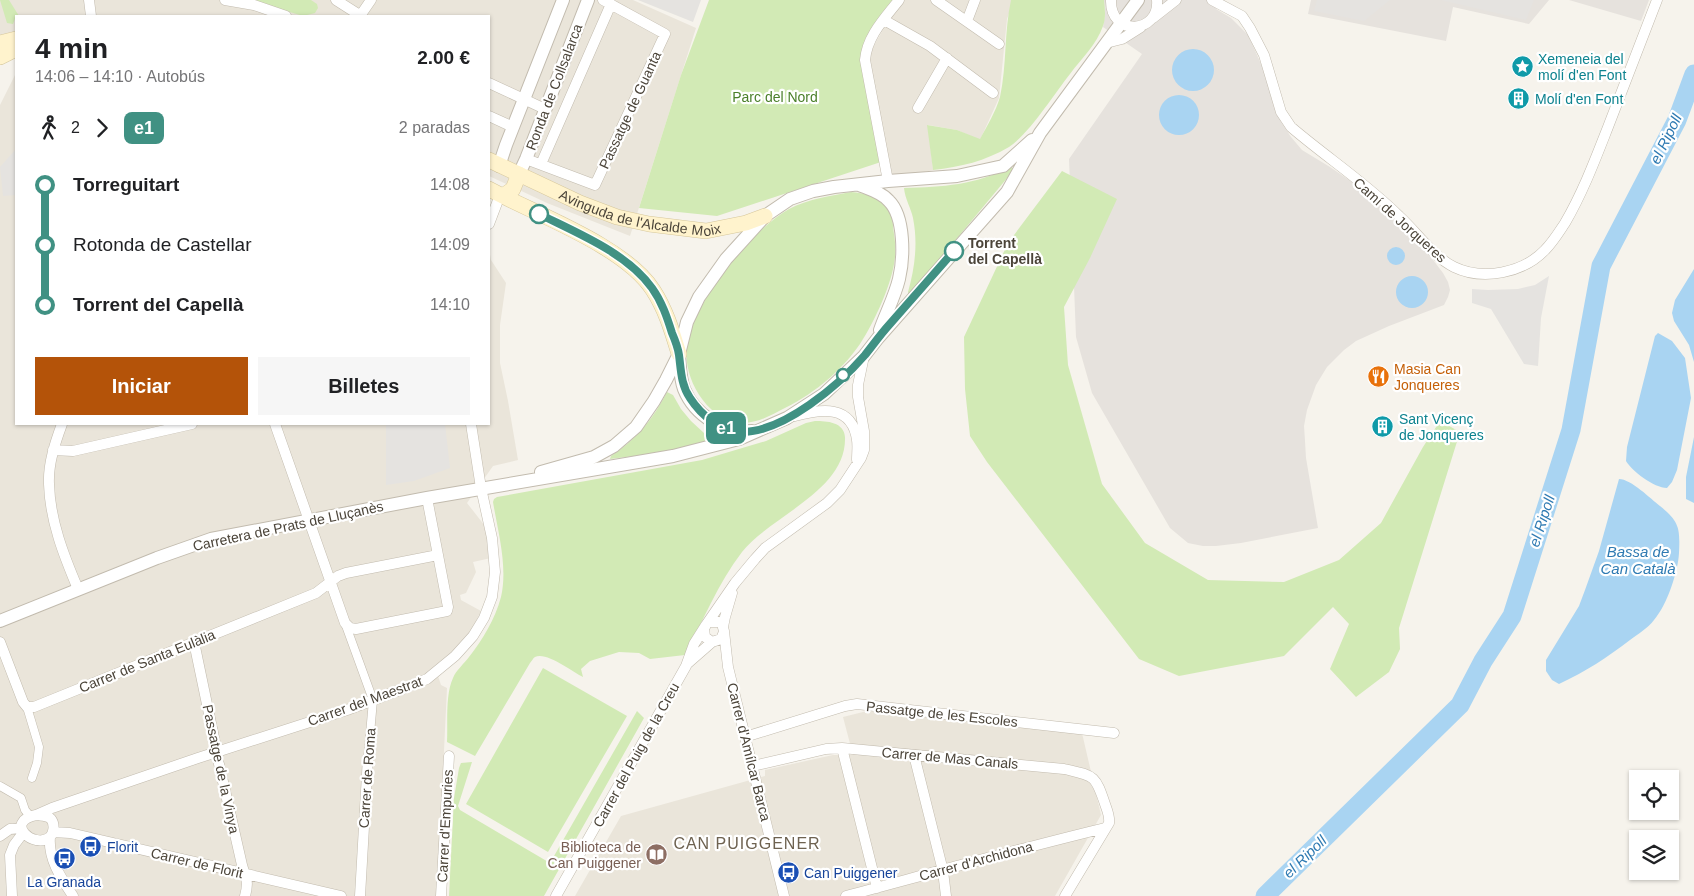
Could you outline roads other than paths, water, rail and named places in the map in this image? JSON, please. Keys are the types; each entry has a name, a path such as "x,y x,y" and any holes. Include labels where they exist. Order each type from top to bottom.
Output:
{"main road":[{"path":"0,43 15,39"},
{"path":"0,57 15,50"},
{"path":"494,163 493,182 497,193 588,239 637,271 652,288 665,310 679,354"},
{"name":"Avinguda de l'Alcalde Moix","path":"494,163 617,217 706,231 746,223 764,216"},
{"path":"497,193 513,189 519,174"}],"street":[{"path":"89,0 91,15"},
{"path":"225,0 254,5 283,15"},
{"path":"336,0 359,15"},
{"path":"362,15 371,0"},
{"name":"Ronda de Collsalarca","path":"494,163 525,100 563,0"},
{"name":"Ronda de Collsalarca","path":"519,174 588,0"},
{"path":"888,181 865,60 866,49 871,37 899,0"},
{"path":"936,0 1000,44"},
{"path":"967,21 975,0"},
{"path":"1111,0 1110,8 1117,19 1128,26 1136,27 1147,23 1155,13 1156,0"},
{"name":"Carretera de Prats de Lluçanès","path":"0,621 199,543 234,534 481,488 673,456 739,439 787,418 824,394 864,356 1007,192 1040,133 1106,43 1117,19 1138,0"},
{"path":"1106,43 1122,39 1147,23 1176,0"},
{"path":"1212,0 1242,16"},
{"name":"Camí de Jorqueres","path":"1226,0 1242,16 1250,28 1264,55 1281,112 1292,127 1399,216 1444,260 1454,267 1465,271 1500,273 1516,269 1540,254 1553,241 1571,213 1587,182 1658,0"},
{"path":"541,164 607,2"},
{"name":"Passatge de Guanta","path":"526,159 595,185 665,34 607,2"},
{"path":"884,20 947,58 993,93"},
{"path":"918,108 947,58"},
{"path":"490,83 545,109"},
{"path":"490,116 513,127"},
{"name":"Carretera de Prats de Lluçanès","path":"499,485 514,479 589,459 614,446 629,433 645,415 666,380 679,354 687,322 699,297 726,259 764,216 790,200 834,187 957,176 1003,166 1040,133"},
{"name":"Carretera de Prats de Lluçanès","path":"856,184 880,194 890,202 897,213 901,228 902,258 899,279 878,338"},
{"path":"490,220 497,193"},
{"name":"Carretera de Prats de Lluçanès","path":"679,354 684,388 694,404 704,414 719,426 731,430 742,432 760,430"},
{"name":"Carrer del Puig de la Creu","path":"556,896 686,666 694,644 735,583 765,548 827,503 840,490 857,463 864,450 865,442 858,397 858,385 864,356"},
{"path":"787,418 823,410 839,413 845,417 854,430 857,440 857,463"},
{"path":"62,425 53,450 49,484 52,512 65,558 78,589"},
{"path":"53,450 73,451 188,425"},
{"name":"Carrer de Roma","path":"275,425 373,700 360,896"},
{"name":"Carrer del Maestrat","path":"33,816 217,752 347,710 427,680 455,656 473,636 484,618 492,597 495,572 494,550 481,488 471,425"},
{"path":"345,623 350,628 356,629 446,611 448,607 427,498"},
{"name":"Carrer de Santa Eulàlia","path":"27,707 42,704 316,593 338,576 346,573 438,555"},
{"name":"Carrer del Puig de la Creu","path":"724,629 724,617 735,583"},
{"path":"719,622 724,629 721,639 714,642 705,637 707,625 719,622"},
{"name":"Carrer d'Amílcar Barca","path":"724,629 728,667 784,896"},
{"path":"0,642 23,702 27,707 39,747 37,763 32,778"},
{"name":"Passatge de la Vinya","path":"194,642 219,764 248,884 245,896"},
{"name":"Carrer del Puig de la Creu","path":"686,666 714,642"},
{"name":"Carrer d'Amílcar Barca","path":"714,642 728,667"},
{"name":"Passatge de les Escoles","path":"745,737 857,704 1114,734"},
{"path":"842,748 877,888"},
{"name":"Carrer de Mas Canals","path":"753,766 826,749 842,748 1064,769 1094,778 1100,786 1110,817 1105,828"},
{"path":"914,755 943,871 946,896"},
{"name":"Carrer d'Empuries","path":"441,896 449,756"},
{"path":"0,786 22,798 21,802 33,816"},
{"path":"12,896 10,855 22,830 22,822 33,816 46,816 51,819 53,825 50,852 73,896"},
{"path":"1064,896 1105,828"},
{"name":"Carrer d'Archidona","path":"846,896 1105,828"},
{"path":"0,836 10,829 22,830 27,837 35,839 45,839 52,834"},
{"name":"Carrer de Florit","path":"52,834 70,833 340,896"}],"water":[{"path":"1193,49 1208,55 1214,70 1208,85 1193,91 1178,85 1172,70 1178,55"},
{"path":"1183,95 1190,98 1196,104 1199,115 1198,123 1190,132 1183,135 1175,135 1168,132 1160,123 1159,111 1162,104 1171,96"},
{"path":"1396,247 1402,250 1405,256 1402,262 1396,265 1390,262 1387,256 1390,250"},
{"path":"1694,269 1694,362 1689,345 1674,321 1672,313 1675,300"},
{"path":"1412,276 1418,277 1423,281 1427,286 1427,298 1423,303 1418,307 1412,308 1406,307 1401,303 1397,298 1396,292 1397,286 1401,281 1406,277"},
{"path":"1658,333 1672,341 1685,358 1691,398 1677,470 1667,488 1656,485 1644,478 1626,461 1627,447 1655,336"},
{"path":"1694,437 1694,503 1686,499 1686,477"},
{"name":"Bassa de Can Català","path":"1619,479 1629,482 1641,490 1667,512 1675,522 1679,532 1679,545 1674,579 1659,614 1649,626 1605,658 1559,684 1552,680 1546,671 1546,660 1579,606 1599,551"}],"waterway":[{"name":"el Ripoll","path":"1265,896 1460,705 1483,661 1512,616 1571,430 1601,266 1677,120 1694,74"}],"place":[{"name":"Xemeneia del molí d'en Font","path":"1522,67"},
{"name":"Molí d'en Font","path":"1519,99"},
{"name":"Torrent del Capellà","path":"954,251"},
{"name":"Masia Can Jonqueres","path":"1378,377"},
{"name":"Sant Vicenç de Jonqueres","path":"1383,427"},
{"name":"Florit","path":"91,847"},
{"name":"Biblioteca de Can Puiggener","path":"657,855"},
{"name":"La Granada","path":"64,859"},
{"name":"Can Puiggener","path":"788,873"}],"district":[{"name":"CAN PUIGGENER","path":"747,843"}],"park label":[{"name":"Parc del Nord","path":"775,97"}]}
